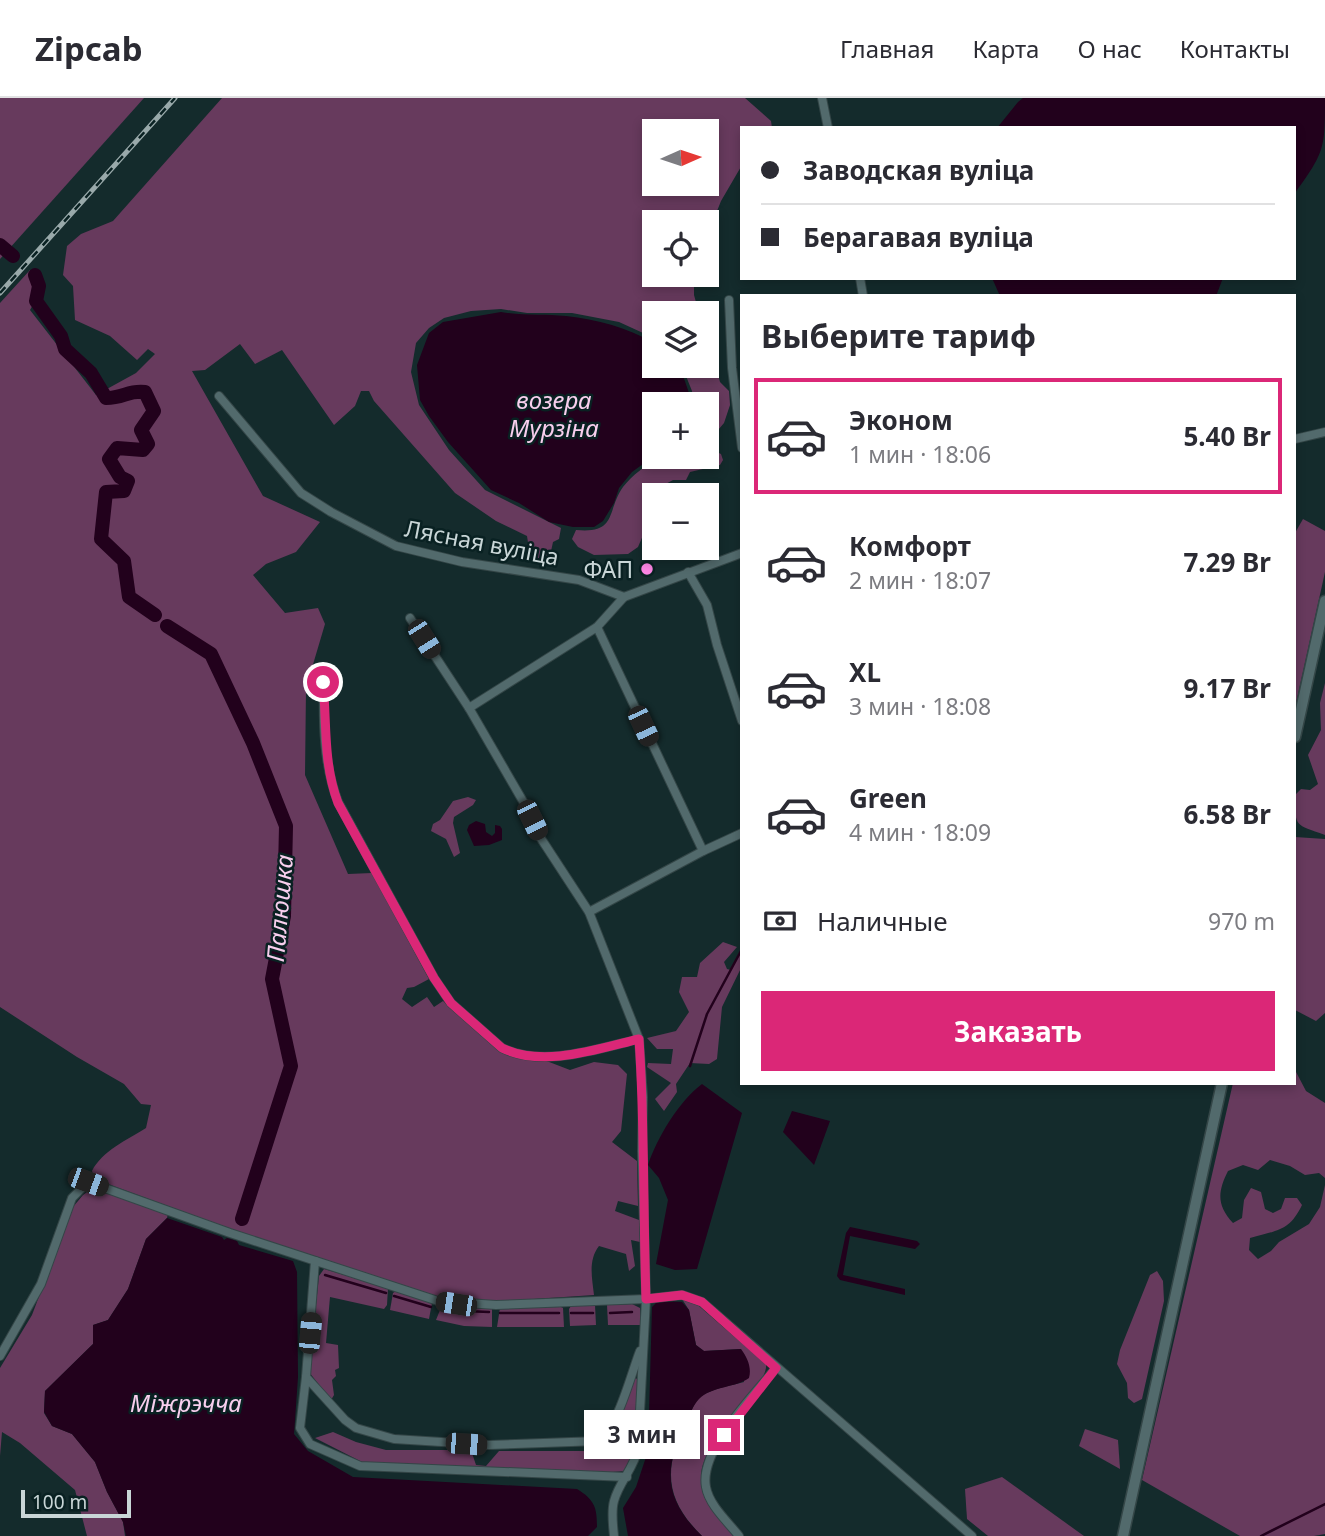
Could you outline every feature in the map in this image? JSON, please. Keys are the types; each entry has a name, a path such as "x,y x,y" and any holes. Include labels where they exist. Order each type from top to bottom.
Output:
{"street":[{"path":"822,98 828,126"},
{"path":"729,300 732,368 740,432"},
{"name":"Лясная вуліца","path":"219,396 302,493 396,546 462,562 579,580 624,597"},
{"path":"1296,439 1325,432"},
{"path":"469,708 597,627 624,597 740,554"},
{"path":"688,572 707,605 740,716"},
{"path":"1296,732 1325,601"},
{"path":"410,618 469,708 540,836 589,912 639,1039 643,1097 646,1299 638,1449 635,1463 613,1505 614,1536"},
{"path":"597,627 703,851"},
{"path":"320,675 324,686 330,782 338,803 434,978 451,1003 502,1048 511,1052 562,1057 639,1039"},
{"path":"589,912 740,834"},
{"path":"1123,1536 1222,1085"},
{"path":"0,1356 41,1284 72,1198 88,1182 438,1301 496,1306 682,1295 702,1302 972,1536"},
{"path":"315,1261 300,1428 310,1444 360,1466 627,1477"},
{"path":"306,1377 345,1420 356,1428 394,1439 489,1445 594,1443 605,1436 618,1411 642,1345"},
{"path":"739,1536 714,1505 706,1489 705,1472 711,1453 776,1368"}],"shaded area":[{"path":"0,98 144,98 0,259"},
{"path":"222,98 745,98 771,121 772,126 740,126 740,168 717,210 642,210 642,287 694,287 696,301 642,301 642,333 619,322 572,313 527,313 501,309 471,311 444,318 429,328 416,343 411,372 419,405 449,450 485,490 561,528 559,539 553,542 550,556 543,560 535,559 529,549 527,536 496,521 455,493 374,401 369,391 361,391 355,406 334,425 282,350 255,364 240,344 205,370 192,371 263,496 320,522 296,552 266,564 253,575 285,613 318,608 325,624 306,688 305,775 348,874 372,873 429,979 407,988 402,999 412,1007 427,997 434,1007 443,1001 500,1052 510,1056 544,1060 570,1070 594,1062 618,1065 627,1074 621,1131 612,1142 637,1161 638,1206 618,1201 615,1211 639,1220 640,1242 631,1240 635,1266 629,1271 626,1254 599,1246 592,1263 594,1295 505,1301 446,1299 233,1230 108,1184 94,1177 92,1171 108,1152 146,1128 151,1105 141,1104 124,1084 0,1007 0,303 30,270 37,279 38,290 30,310 96,395 136,373 155,354 148,349 137,360 110,336 75,320 73,286 63,275 67,246 81,234 113,221"},
{"path":"687,378 719,378 729,391 730,405 719,429 719,392 692,391"},
{"path":"719,453 723,460 719,465"},
{"path":"642,469 703,469 690,472 686,480 642,483 642,538 638,547 628,554 594,555 578,547 572,539 576,530 599,528 605,524 623,487"},
{"path":"1303,519 1325,531 1325,572 1296,703 1296,531"},
{"path":"1325,683 1325,835 1302,826 1296,816 1296,794 1301,789 1310,790 1318,784 1308,755 1321,730 1320,703"},
{"path":"468,797 476,800 473,805 454,817 460,853 454,857 446,839 431,831 433,824 440,820 453,801"},
{"path":"1296,837 1325,839 1325,1013 1316,1021 1296,1011"},
{"path":"723,942 737,947 724,962 727,969 731,970 740,954 740,970 722,1007 717,1059 709,1064 690,1063 676,1084 677,1092 664,1111 655,1099 671,1083 647,1067 648,1063 671,1064 673,1049 657,1049 647,1038 676,1031 689,1012 679,992 682,977 697,977 700,963"},
{"path":"1296,1072 1306,1091 1325,1103 1325,1178 1319,1173 1305,1175 1290,1166 1270,1160 1258,1170 1243,1165 1228,1171 1220,1198 1233,1223 1242,1218 1244,1200 1251,1188 1261,1192 1265,1209 1273,1213 1281,1209 1285,1198 1297,1198 1302,1205 1292,1220 1281,1229 1250,1238 1249,1250 1258,1259 1279,1242 1309,1224 1320,1207 1325,1185 1325,1534 1240,1536 1142,1480 1233,1085 1296,1085"},
{"path":"90,1190 98,1190 168,1214 146,1239 128,1289 108,1320 93,1325 93,1344 45,1391 44,1413 52,1426 72,1434 95,1462 123,1522 125,1536 87,1536 75,1490 20,1443 2,1432 0,1456 0,1368 32,1315 73,1207"},
{"path":"324,1269 388,1288 387,1305 384,1309 330,1297 326,1343 338,1345 339,1368 335,1370 336,1376 332,1380 334,1395 331,1400 309,1372 319,1276"},
{"path":"1157,1271 1163,1281 1164,1301 1142,1399 1134,1403 1128,1398 1127,1383 1117,1364 1150,1275"},
{"path":"396,1291 432,1303 429,1319 390,1310 393,1293"},
{"path":"682,1299 699,1306 766,1364 764,1375 755,1389 716,1438 706,1456 701,1474 707,1497 735,1536 702,1536 681,1509 671,1483 674,1455 696,1401 713,1390 744,1382 741,1349 704,1351 696,1345 689,1310"},
{"path":"632,1304 640,1308 641,1325 608,1325 607,1305"},
{"path":"442,1305 492,1308 492,1327 464,1326 436,1320"},
{"path":"595,1305 596,1325 570,1326 571,1306"},
{"path":"561,1307 564,1327 497,1327 500,1308"},
{"path":"634,1378 638,1379 634,1448 626,1471 598,1473 362,1462 315,1438 333,1432 386,1450 471,1450 476,1465 486,1466 499,1451 600,1451 605,1446"},
{"path":"1085,1429 1118,1440 1120,1469 1079,1446"},
{"path":"1002,1477 1084,1536 988,1536 967,1519 965,1489"}],"water":[{"path":"1023,98 1325,98 1325,128 1318,158 1296,192 1296,126 999,126"},
{"path":"993,280 1222,280 1217,294 999,294"},
{"name":"возера Мурзіна","path":"501,312 566,316 612,325 642,337 642,378 684,378 689,392 642,392 642,465 619,488 603,521 594,527 573,527 549,522 519,503 491,490 448,442 420,400 417,365 429,333 443,322"},
{"path":"476,821 485,824 486,832 492,836 495,833 495,825 500,826 502,840 489,845 474,846 467,830 469,825"},
{"path":"702,1084 742,1113 697,1269 675,1270 656,1264 668,1200 659,1178 648,1165 670,1121 685,1100"},
{"path":"792,1111 830,1121 814,1165 783,1132"},
{"name":"Міжрэчча","path":"167,1218 224,1240 227,1238 237,1241 239,1245 293,1261 297,1272 298,1377 294,1434 308,1451 353,1477 577,1489 594,1505 597,1527 588,1536 126,1536 123,1522 95,1462 72,1434 52,1426 44,1412 45,1391 93,1344 93,1325 108,1320 128,1289 146,1239"},
{"path":"850,1227 917,1241 920,1244 915,1249 850,1236 843,1275 905,1289 905,1295 840,1280 837,1276 846,1233"},
{"path":"658,1301 682,1302 689,1310 696,1345 704,1351 741,1349 749,1366 749,1378 710,1392 697,1401 673,1455 671,1483 674,1496 689,1522 702,1536 628,1536 623,1508 636,1487 648,1451 652,1307"}],"waterway":[{"name":"Палюшка","path":"0,245 13,256"},
{"name":"Палюшка","path":"35,275 39,286 36,301 61,336 65,349 91,373 106,398 145,392 154,411 141,430 148,444 143,450 117,448 109,459 120,477 128,481 124,491 106,492 101,539 124,561 129,597 155,615"},
{"name":"Палюшка","path":"167,626 211,654 253,743 286,826 284,916 272,979 291,1066 242,1219"},
{"path":"690,1066 707,1014 740,953"},
{"path":"325,1275 386,1293"},
{"path":"394,1296 431,1307"},
{"path":"441,1310 489,1312"},
{"path":"610,1313 632,1312"},
{"path":"500,1313 559,1313"},
{"path":"571,1313 593,1313"},
{"path":"1261,1536 1325,1504"}],"railway":[{"path":"0,293 175,98"}],"place":[{"name":"ФАП","path":"647,569"}],"route":[{"path":"323,682 327,759 330,782 338,803 434,978 451,1003 502,1048 511,1052 562,1057 639,1039 643,1097 646,1299 682,1295 702,1302 776,1368 724,1435"}]}
